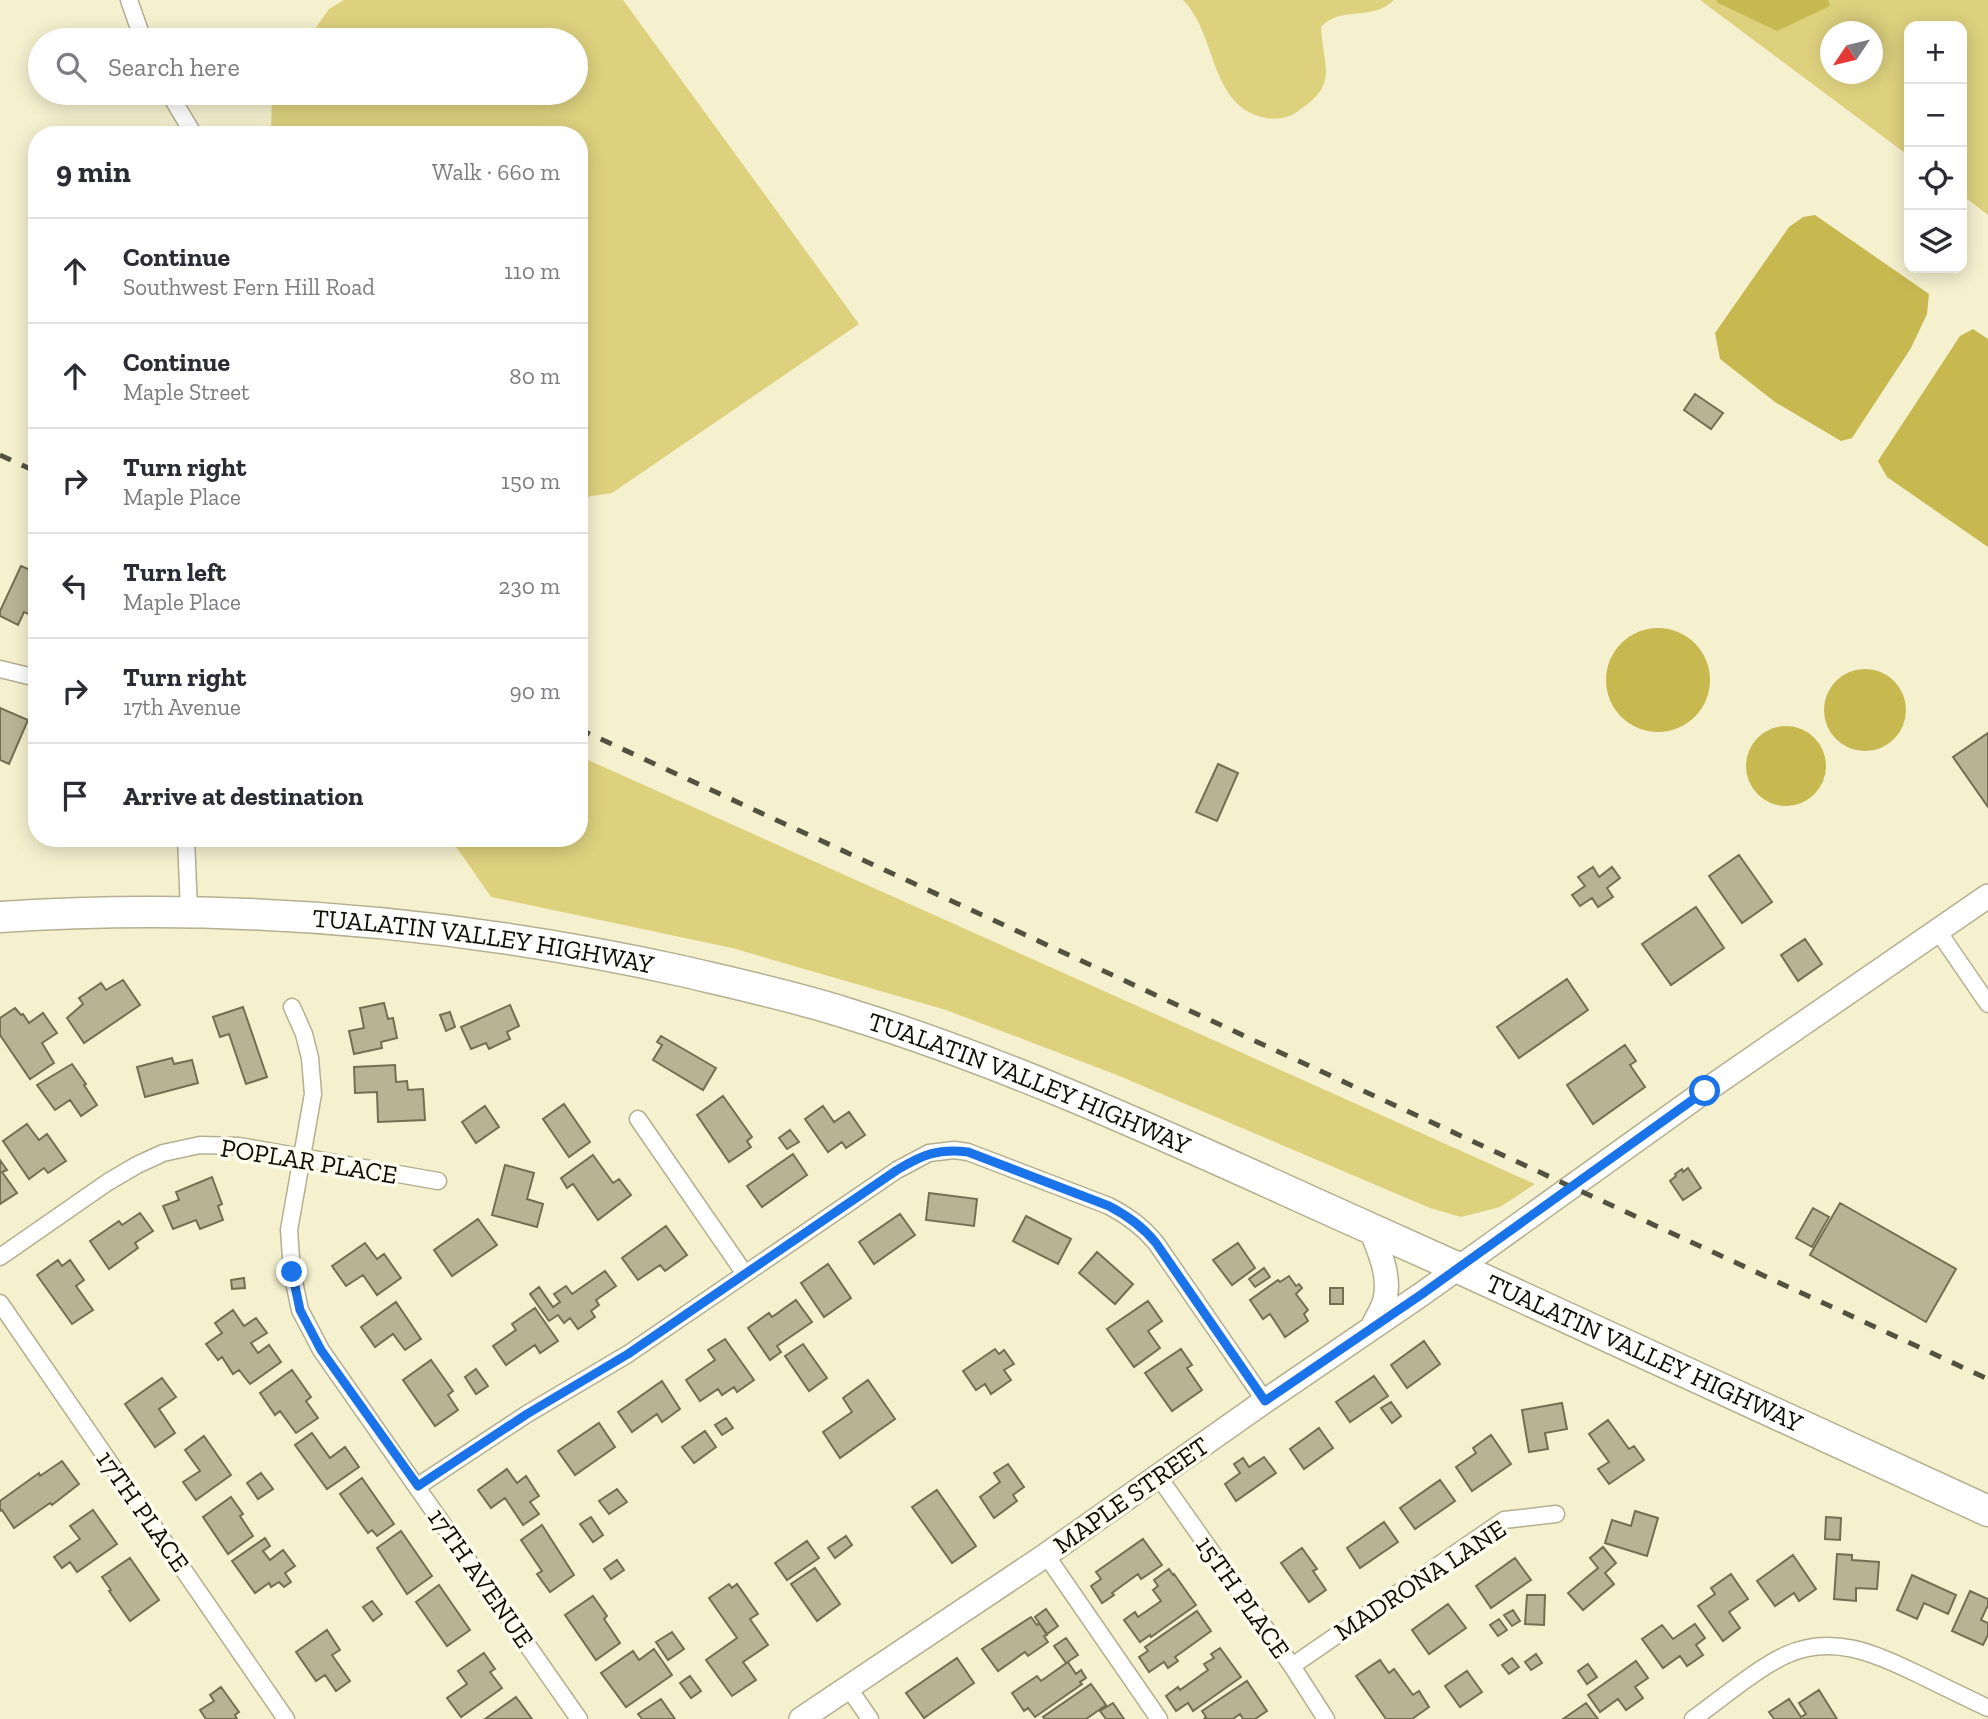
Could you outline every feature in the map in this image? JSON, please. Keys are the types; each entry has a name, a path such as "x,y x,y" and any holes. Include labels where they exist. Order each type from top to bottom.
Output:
{"highway":[{"name":"TUALATIN VALLEY HIGHWAY","path":"0,917 189,912 330,918 463,932 555,946 699,975 843,1012 993,1064 1075,1096 1458,1267 1988,1511"}],"street":[{"path":"129,0 139,28"},
{"path":"176,105 189,126"},
{"path":"0,669 28,676"},
{"path":"186,847 189,912"},
{"name":"MAPLE STREET","path":"801,1719 1046,1556 1705,1091 1988,897"},
{"path":"1938,931 1988,1004"},
{"name":"17TH AVENUE","path":"292,1007 304,1034 313,1094 289,1230 292,1272 300,1310 321,1350 579,1719"},
{"path":"638,1119 745,1274"},
{"name":"POPLAR PLACE","path":"0,1257 137,1165 163,1153 200,1145 239,1146 438,1181"},
{"path":"418,1486 527,1414 628,1354 897,1170 929,1153 942,1151 968,1152 1109,1206 1128,1216 1156,1243 1265,1401"},
{"path":"1370,1228 1384,1265 1386,1289 1385,1301 1372,1328"},
{"name":"17TH PLACE","path":"0,1303 286,1719"},
{"name":"15TH PLACE","path":"1158,1476 1292,1665 1326,1719"},
{"name":"MADRONA LANE","path":"1292,1665 1504,1520 1556,1514"},
{"path":"1046,1556 1159,1719"},
{"path":"1693,1719 1779,1659 1806,1648 1835,1645 1877,1655 1988,1708"},
{"path":"848,1688 870,1719"}],"shaded area":[{"path":"344,0 623,0 859,324 612,493 588,497 588,126 271,126 272,105 588,105 588,28 316,28 329,9"},
{"path":"1183,0 1394,0 1376,10 1329,20 1321,27 1326,65 1324,83 1310,102 1297,112 1274,119 1247,111 1233,99 1223,85 1203,32"},
{"path":"1700,0 1988,0 1988,215 1967,199 1967,21 1904,21 1904,152"},
{"path":"1828,0 1830,6 1777,31 1716,2"},
{"path":"1815,215 1929,294 1927,314 1911,348 1852,438 1841,441 1775,402 1720,359 1715,333 1789,227 1803,217"},
{"path":"1973,329 1988,339 1988,547 1887,477 1878,461 1960,336"},
{"path":"1658,628 1678,632 1695,643 1706,660 1710,680 1706,700 1695,717 1678,728 1658,732 1638,728 1621,717 1610,700 1606,680 1610,660 1621,643 1638,632"},
{"path":"1865,669 1881,672 1894,681 1903,694 1906,710 1903,726 1894,739 1881,748 1865,751 1849,748 1836,739 1827,726 1824,710 1827,694 1836,681 1849,672"},
{"path":"1786,726 1801,729 1814,738 1823,751 1826,766 1823,781 1814,794 1801,803 1786,806 1771,803 1758,794 1749,781 1746,766 1749,751 1758,738 1771,729"},
{"path":"588,760 1535,1184 1500,1207 1461,1217 1430,1208 1117,1075 946,1010 732,948 491,897 456,847 588,847"}],"building":[{"path":"1695,394 1723,413 1711,429 1684,410"},
{"path":"21,566 28,569 28,614 24,612 18,625 0,616"},
{"path":"0,708 28,720 9,764 0,760"},
{"path":"1988,733 1988,807 1953,757"},
{"path":"1218,764 1238,773 1217,821 1196,812"},
{"path":"1739,855 1772,902 1742,923 1709,876"},
{"path":"1593,867 1599,877 1612,867 1620,878 1607,888 1613,897 1598,907 1592,898 1580,906 1572,895 1585,886 1578,877"},
{"path":"1696,907 1724,948 1671,985 1642,944"},
{"path":"1805,939 1822,964 1798,981 1781,955"},
{"path":"1567,979 1588,1010 1519,1058 1497,1027"},
{"path":"123,980 140,1005 84,1043 67,1018 83,1004 79,998 101,983 106,990"},
{"path":"384,1003 388,1019 393,1018 397,1038 381,1042 382,1048 354,1054 349,1031 364,1028 360,1008"},
{"path":"510,1005 519,1026 507,1032 510,1039 489,1049 486,1043 471,1049 461,1027"},
{"path":"243,1007 267,1077 246,1084 229,1034 220,1037 213,1017"},
{"path":"15,1008 29,1023 43,1013 57,1033 42,1043 54,1063 30,1079 0,1035 0,1018"},
{"path":"450,1012 455,1027 446,1031 440,1015"},
{"path":"661,1036 716,1068 703,1090 653,1060 662,1045 657,1042"},
{"path":"1625,1045 1636,1061 1630,1065 1645,1087 1593,1124 1567,1085"},
{"path":"172,1058 174,1064 192,1060 198,1083 145,1097 137,1067"},
{"path":"72,1064 97,1105 81,1116 70,1100 55,1110 37,1085"},
{"path":"395,1065 396,1082 407,1081 408,1090 423,1089 425,1120 378,1122 377,1092 355,1093 354,1067"},
{"path":"723,1096 752,1137 747,1141 751,1147 729,1162 697,1115"},
{"path":"564,1104 590,1142 569,1157 543,1119"},
{"path":"485,1106 499,1127 476,1143 462,1122"},
{"path":"823,1106 834,1122 849,1112 865,1135 846,1148 842,1142 828,1152 805,1119"},
{"path":"27,1124 39,1140 47,1134 66,1161 48,1173 44,1168 29,1179 3,1141"},
{"path":"790,1130 799,1142 787,1149 779,1138"},
{"path":"793,1154 807,1175 762,1207 747,1186"},
{"path":"593,1155 613,1183 619,1179 631,1195 598,1220 573,1184 567,1188 561,1178"},
{"path":"0,1160 7,1170 2,1172 17,1193 0,1204"},
{"path":"505,1165 534,1173 527,1199 543,1204 537,1227 492,1215"},
{"path":"1688,1168 1701,1188 1683,1200 1670,1181 1675,1174"},
{"path":"212,1177 222,1204 218,1206 223,1220 200,1229 196,1220 173,1229 163,1206 179,1200 176,1192"},
{"path":"929,1193 977,1199 974,1226 926,1220"},
{"path":"1840,1203 1956,1269 1926,1322 1810,1255"},
{"path":"1813,1208 1829,1217 1812,1247 1796,1238"},
{"path":"140,1213 153,1231 135,1243 138,1248 109,1269 90,1241 119,1221 122,1225"},
{"path":"900,1214 915,1235 874,1264 859,1242"},
{"path":"1026,1216 1071,1239 1058,1264 1013,1241"},
{"path":"478,1219 497,1245 452,1276 434,1250"},
{"path":"666,1226 687,1255 665,1271 660,1265 638,1280 622,1258"},
{"path":"365,1243 377,1259 384,1254 401,1278 377,1295 363,1275 346,1286 332,1266"},
{"path":"1238,1243 1255,1268 1232,1285 1213,1260"},
{"path":"1097,1252 1133,1284 1115,1304 1079,1273"},
{"path":"58,1260 62,1266 70,1260 84,1280 76,1286 93,1310 72,1324 37,1275"},
{"path":"828,1264 851,1298 824,1317 801,1283"},
{"path":"1264,1268 1270,1277 1255,1287 1249,1279"},
{"path":"605,1271 616,1286 596,1300 599,1305 591,1311 595,1317 578,1329 570,1318 564,1323 558,1315 549,1321 530,1294 539,1287 553,1307 560,1302 554,1294 566,1286 572,1294"},
{"path":"1289,1276 1296,1286 1299,1284 1302,1288 1296,1294 1308,1310 1304,1314 1308,1321 1285,1337 1270,1314 1263,1319 1250,1300 1278,1280 1280,1282"},
{"path":"244,1278 245,1288 232,1289 231,1280"},
{"path":"1330,1288 1343,1288 1343,1304 1330,1304"},
{"path":"796,1300 812,1322 777,1346 781,1352 770,1360 748,1328 769,1313 772,1317"},
{"path":"1148,1301 1162,1321 1148,1331 1160,1348 1134,1367 1107,1329"},
{"path":"396,1302 421,1339 405,1350 393,1334 375,1347 361,1327"},
{"path":"535,1308 558,1341 540,1353 535,1345 506,1365 493,1346 516,1330 512,1324"},
{"path":"233,1310 244,1326 256,1318 267,1333 251,1343 258,1353 269,1345 281,1362 250,1384 239,1370 233,1374 222,1357 218,1360 206,1344 222,1333 215,1323"},
{"path":"725,1339 754,1380 737,1392 734,1387 722,1395 718,1389 700,1401 686,1380 715,1360 708,1350"},
{"path":"1424,1341 1440,1364 1407,1388 1391,1365"},
{"path":"803,1344 827,1378 809,1391 785,1356"},
{"path":"995,1349 999,1354 1004,1350 1014,1364 1004,1370 1011,1380 991,1394 985,1384 976,1390 963,1371"},
{"path":"1181,1349 1192,1365 1187,1368 1202,1390 1172,1411 1145,1373"},
{"path":"431,1360 453,1391 448,1395 458,1410 435,1426 403,1380"},
{"path":"476,1369 488,1386 476,1394 465,1377"},
{"path":"292,1370 311,1397 306,1401 318,1418 296,1433 280,1411 275,1415 260,1393"},
{"path":"1374,1376 1388,1396 1350,1422 1336,1402"},
{"path":"162,1378 176,1397 159,1409 175,1433 155,1447 125,1404"},
{"path":"868,1380 895,1419 840,1458 823,1432 852,1412 843,1398"},
{"path":"662,1381 680,1409 662,1422 657,1414 632,1432 618,1412"},
{"path":"1391,1402 1401,1416 1392,1423 1381,1408"},
{"path":"1562,1403 1567,1429 1545,1433 1548,1449 1529,1452 1522,1410"},
{"path":"726,1418 733,1428 722,1435 715,1425"},
{"path":"1608,1420 1629,1449 1634,1446 1644,1460 1609,1484 1598,1469 1609,1462 1589,1434"},
{"path":"599,1423 615,1447 575,1475 558,1451"},
{"path":"1319,1428 1333,1448 1304,1469 1290,1449"},
{"path":"705,1431 716,1447 694,1463 682,1447"},
{"path":"312,1433 330,1458 345,1447 359,1467 327,1489 295,1445"},
{"path":"1491,1435 1511,1464 1472,1491 1456,1467 1476,1453 1473,1448"},
{"path":"204,1436 231,1475 196,1500 183,1482 200,1471 185,1450"},
{"path":"1264,1457 1276,1473 1236,1501 1225,1484 1240,1473 1234,1464 1243,1458 1249,1467"},
{"path":"62,1461 79,1484 52,1505 50,1503 14,1528 2,1510 0,1511 0,1501 39,1473 40,1476"},
{"path":"1008,1464 1024,1487 1013,1495 1017,1501 994,1518 980,1497 1000,1482 994,1473"},
{"path":"507,1469 517,1483 526,1476 539,1496 530,1502 539,1514 523,1525 505,1498 491,1508 478,1490"},
{"path":"261,1473 273,1489 258,1499 247,1483"},
{"path":"362,1478 394,1524 377,1536 372,1530 368,1533 340,1494"},
{"path":"1440,1480 1455,1501 1415,1529 1400,1508"},
{"path":"617,1489 627,1502 609,1514 599,1501"},
{"path":"937,1490 976,1546 952,1563 912,1507"},
{"path":"231,1497 253,1536 228,1554 203,1517"},
{"path":"93,1510 117,1544 77,1572 70,1562 62,1568 54,1557 80,1539 70,1526"},
{"path":"1635,1511 1658,1518 1647,1556 1605,1543 1612,1520 1631,1526"},
{"path":"591,1517 603,1535 593,1542 580,1524"},
{"path":"1826,1517 1841,1518 1840,1540 1825,1539"},
{"path":"1384,1522 1398,1542 1360,1568 1347,1548"},
{"path":"542,1525 574,1575 550,1592 537,1574 542,1571 521,1540"},
{"path":"401,1531 432,1576 407,1594 377,1548"},
{"path":"846,1536 852,1545 835,1558 828,1548"},
{"path":"265,1538 270,1546 263,1551 270,1560 283,1550 295,1566 285,1573 291,1582 284,1587 279,1582 271,1587 269,1583 255,1593 232,1561"},
{"path":"1143,1539 1162,1565 1141,1579 1138,1574 1102,1603 1091,1586 1101,1579 1096,1572"},
{"path":"807,1541 819,1558 787,1580 775,1563"},
{"path":"1603,1547 1616,1563 1605,1573 1614,1584 1583,1610 1568,1593 1598,1568 1590,1558"},
{"path":"1302,1548 1317,1569 1313,1571 1326,1590 1309,1602 1281,1563"},
{"path":"1837,1554 1852,1555 1852,1560 1879,1562 1877,1589 1856,1588 1856,1601 1834,1599"},
{"path":"1793,1555 1816,1589 1799,1601 1794,1593 1775,1606 1757,1581"},
{"path":"130,1558 159,1600 130,1621 102,1577"},
{"path":"1515,1558 1531,1580 1491,1608 1476,1586"},
{"path":"617,1560 624,1570 611,1579 604,1569"},
{"path":"815,1568 840,1604 817,1621 791,1584"},
{"path":"1169,1569 1196,1605 1140,1642 1124,1620 1135,1612 1138,1617 1161,1601 1153,1590 1158,1586 1154,1580"},
{"path":"1731,1574 1748,1599 1729,1612 1740,1628 1723,1641 1698,1606 1715,1594 1711,1588"},
{"path":"1912,1575 1956,1595 1948,1614 1924,1603 1917,1619 1897,1610"},
{"path":"729,1584 732,1588 737,1584 758,1614 750,1619 768,1645 743,1662 756,1680 732,1696 706,1660 737,1638 709,1598"},
{"path":"439,1585 470,1630 447,1646 416,1602"},
{"path":"1970,1591 1988,1599 1981,1620 1988,1623 1988,1635 1983,1645 1952,1631"},
{"path":"1527,1595 1545,1595 1544,1625 1525,1624"},
{"path":"593,1596 607,1616 604,1619 620,1643 596,1660 565,1615"},
{"path":"372,1601 382,1614 373,1621 363,1607"},
{"path":"1448,1604 1466,1628 1429,1654 1412,1630"},
{"path":"1046,1609 1058,1626 1047,1634 1035,1617"},
{"path":"1513,1610 1520,1621 1512,1626 1504,1615"},
{"path":"1197,1611 1211,1631 1175,1657 1178,1661 1168,1668 1164,1662 1149,1672 1139,1657 1148,1651 1145,1647"},
{"path":"1031,1617 1037,1625 1039,1623 1048,1642 1028,1656 1025,1652 998,1671 982,1649"},
{"path":"1499,1619 1507,1630 1498,1636 1490,1625"},
{"path":"1695,1624 1705,1638 1696,1645 1703,1655 1687,1666 1680,1656 1663,1668 1642,1639 1662,1625 1673,1639"},
{"path":"327,1630 340,1650 332,1655 350,1681 336,1691 325,1675 316,1681 296,1652"},
{"path":"672,1632 684,1649 668,1660 656,1642"},
{"path":"1066,1638 1078,1655 1066,1663 1054,1646"},
{"path":"1220,1648 1241,1677 1193,1711 1188,1703 1176,1711 1166,1696 1178,1687 1180,1690 1208,1670 1204,1664 1214,1658 1211,1654"},
{"path":"654,1649 672,1675 626,1707 601,1673 633,1651 639,1660"},
{"path":"484,1653 495,1669 490,1672 502,1688 461,1717 447,1698 467,1684 458,1671"},
{"path":"1536,1654 1542,1663 1531,1670 1525,1662"},
{"path":"957,1658 974,1683 924,1718 906,1693"},
{"path":"1512,1658 1519,1667 1509,1674 1502,1665"},
{"path":"1380,1660 1389,1673 1394,1669 1413,1695 1419,1691 1429,1707 1412,1719 1386,1719 1356,1676"},
{"path":"1636,1661 1648,1678 1635,1687 1643,1698 1626,1710 1618,1699 1600,1712 1588,1695"},
{"path":"1068,1662 1076,1674 1081,1670 1086,1678 1080,1682 1082,1684 1035,1717 1028,1708 1024,1711 1012,1693 1037,1676 1041,1681"},
{"path":"1588,1664 1597,1677 1587,1684 1578,1671"},
{"path":"1467,1671 1482,1692 1460,1707 1445,1686"},
{"path":"690,1676 701,1691 691,1698 680,1683"},
{"path":"1247,1681 1267,1711 1255,1719 1243,1719 1240,1714 1233,1719 1204,1719 1206,1717 1202,1711"},
{"path":"1091,1684 1106,1705 1086,1719 1043,1717"},
{"path":"221,1687 239,1712 235,1715 237,1719 206,1719 200,1710 214,1701 210,1695"},
{"path":"1819,1690 1837,1719 1774,1719 1769,1712 1789,1699 1801,1717 1806,1714 1799,1703"},
{"path":"516,1697 532,1719 485,1719"},
{"path":"661,1699 675,1719 642,1719 638,1714"},
{"path":"1113,1703 1124,1719 1106,1719 1100,1711"},
{"path":"1586,1703 1598,1719 1563,1719"}],"railway":[{"path":"0,455 28,468"},
{"path":"588,733 1988,1379"}],"route":[{"path":"292,1272 300,1310 321,1350 418,1486 527,1414 628,1354 897,1170 929,1153 954,1150 968,1152 1109,1206 1142,1227 1156,1243 1265,1401 1422,1294 1705,1091"}]}
